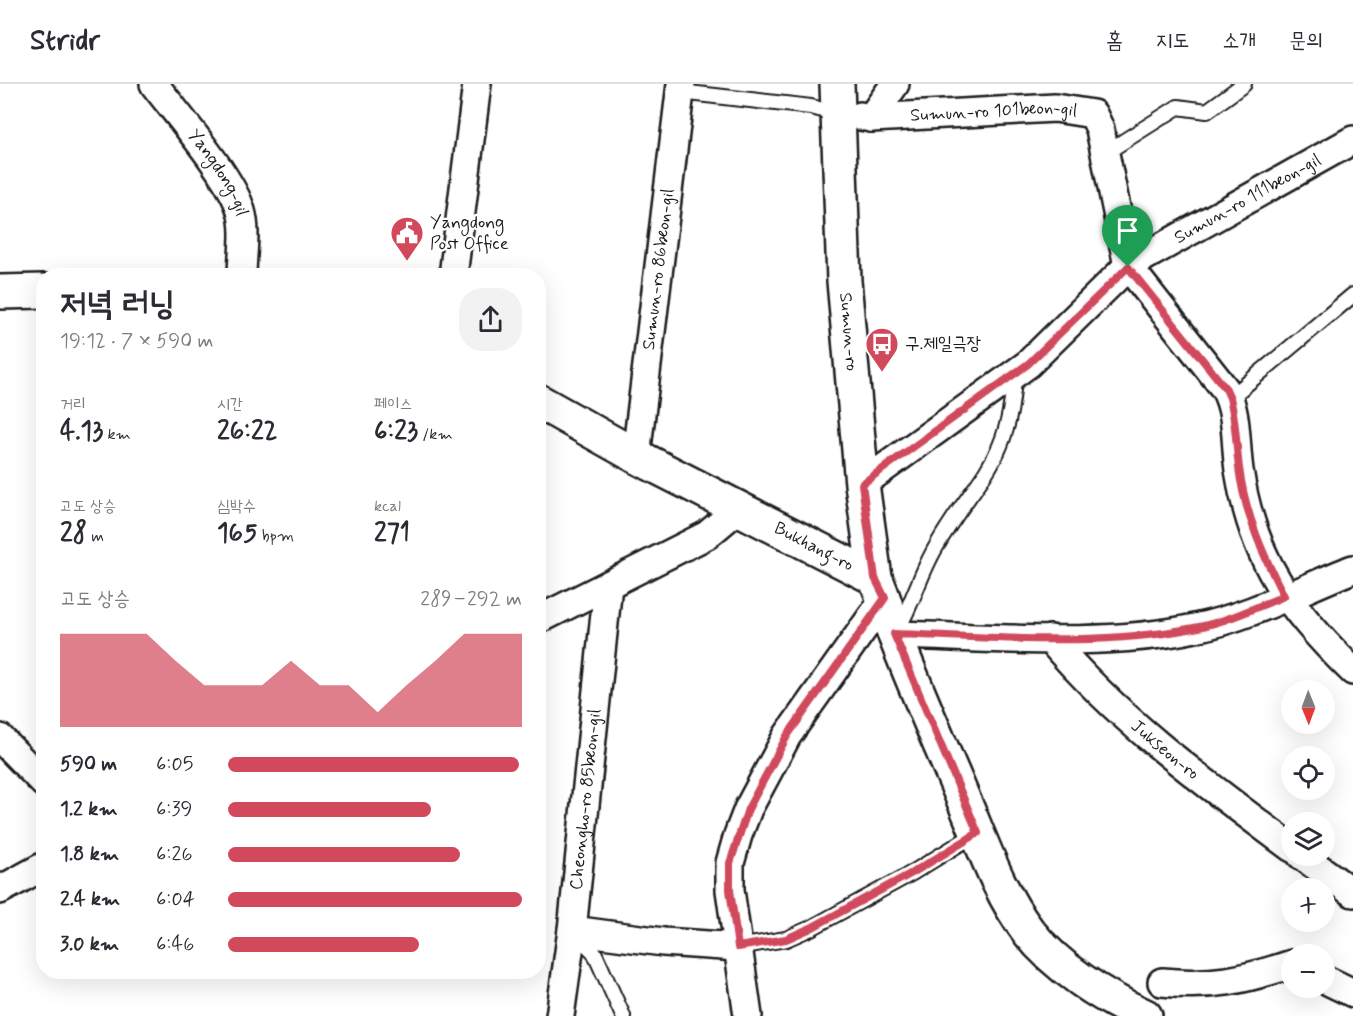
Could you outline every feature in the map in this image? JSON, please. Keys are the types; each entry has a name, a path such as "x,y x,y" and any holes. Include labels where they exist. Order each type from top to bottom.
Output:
{"street":[{"name":"Yangdong-gil","path":"154,84 222,175 241,208 242,268"},
{"path":"454,268 477,84"},
{"path":"838,99 871,118 895,84"},
{"name":"Sumun-ro 86beon-gil","path":"636,456 680,88"},
{"name":"Sumun-ro","path":"838,99 844,281 862,484 880,588"},
{"name":"Sumun-ro 101beon-gil","path":"871,118 1055,108 1093,114 1105,153"},
{"name":"Sumun-ro 111beon-gil","path":"862,484 1028,364 1128,267 1353,140"},
{"path":"1105,153 1128,267 1226,389 1230,398 1239,470 1250,518 1268,565 1284,596 1311,629 1353,671"},
{"path":"0,292 36,291"},
{"name":"Bukhang-ro","path":"546,405 880,588"},
{"path":"546,616 707,535 738,509"},
{"path":"894,634 1050,639 1117,637 1195,628 1353,568"},
{"name":"Cheongho-ro 85beon-gil","path":"560,1016 572,930 608,585"},
{"path":"880,588 894,634 1004,892 1037,941 1078,976 1145,1016"},
{"path":"748,1016 730,890 730,863 748,809 787,736 880,588"},
{"name":"Jukseon-ro","path":"1050,639 1096,691 1197,777 1281,840"},
{"path":"0,738 36,775"},
{"path":"1317,866 1353,893"},
{"path":"0,890 36,870"},
{"path":"572,930 663,942 738,947"},
{"path":"1162,982 1197,985 1227,983 1281,966"},
{"path":"1335,984 1353,993"}],"lane":[{"path":"1105,153 1178,107 1207,111 1244,84"},
{"path":"680,88 811,107 838,99"},
{"path":"1230,398 1353,295"},
{"path":"894,634 911,606 927,562 945,531 998,455 1009,423 1014,374"},
{"path":"738,947 786,939 811,928 902,879 978,833"},
{"path":"572,930 594,952 623,1016"}],"place":[{"name":"Yangdong Post Office","path":"407,262"},
{"name":"구.제일극장","path":"882,373"}],"route":[{"path":"1128,267 1226,389 1233,407 1239,470 1250,518 1268,565 1284,596 1243,613 1195,628 1117,637 1050,639 894,634 978,833 842,913 811,928 786,939 738,947 730,890 730,863 748,809 787,736 885,598 875,578 862,484 1028,364 1128,267"}]}
